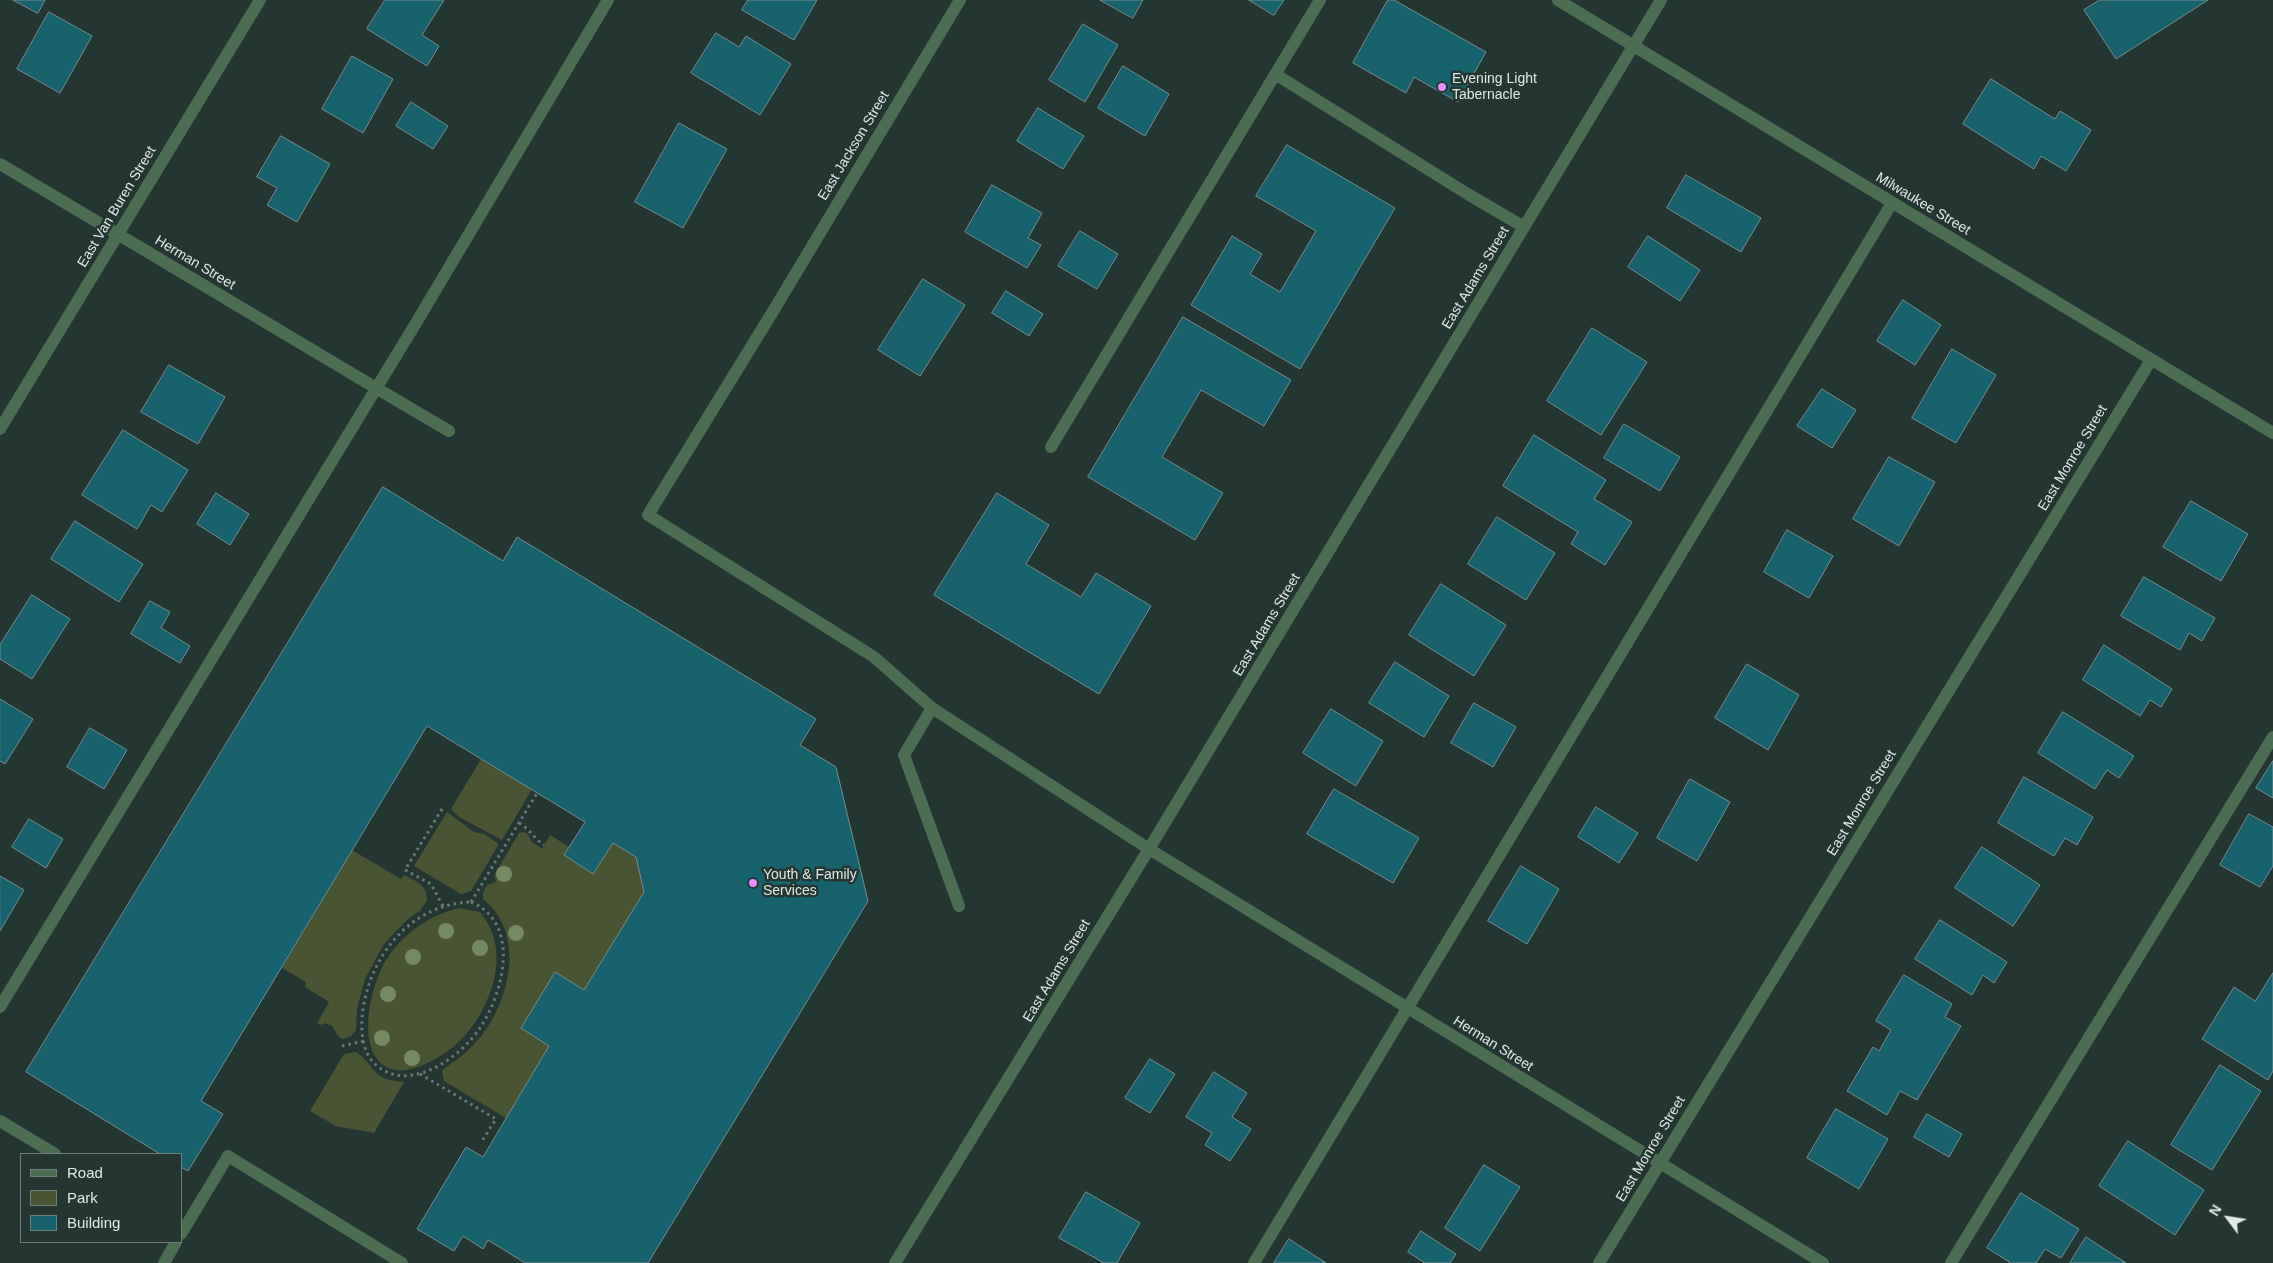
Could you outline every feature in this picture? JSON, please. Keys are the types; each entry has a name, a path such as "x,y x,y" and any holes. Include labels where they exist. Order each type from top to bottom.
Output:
{"street":[{"name":"East Van Buren Street","path":"0,429 260,0"},
{"path":"0,1007 376,388 608,0"},
{"name":"East Jackson Street","path":"932,708 874,657 648,515 960,0"},
{"path":"1051,447 1320,0"},
{"name":"Milwaukee Street","path":"1558,0 2273,433"},
{"name":"East Adams Street","path":"895,1263 1149,849 1660,0"},
{"path":"1275,74 1524,227"},
{"name":"Herman Street","path":"0,164 449,431"},
{"path":"1254,1263 1892,203"},
{"name":"East Monroe Street","path":"1599,1263 2150,360"},
{"name":"Herman Street","path":"932,708 1149,849 1823,1263"},
{"path":"932,708 904,755 959,906"},
{"path":"1951,1263 2273,737"},
{"path":"0,1121 53,1153"},
{"path":"182,1231 228,1156 402,1263"},
{"path":"170,1261 177,1243"}],"path":[{"path":"471,902 537,793"},
{"path":"442,809 406,870 431,884 443,906"},
{"path":"519,823 527,827 536,840 544,845"},
{"path":"471,902 483,907 492,916 499,929 503,947 503,970 498,990 489,1012 479,1030 447,1060 420,1073 394,1076 382,1071 372,1061 364,1046 362,1029 367,992 380,961 395,939 431,910 453,903 471,902"},
{"path":"342,1046 364,1041"},
{"path":"420,1073 496,1119 482,1141"}],"green space":[{"path":"481,759 532,789 502,840 459,817 451,809"},
{"path":"447,812 474,832 484,834 499,844 471,891 461,894 414,866"},
{"path":"519,833 527,833 532,842 542,849 550,835 569,847 564,855 593,874 613,843 636,857 644,892 584,990 522,1028 549,1046 506,1118 444,1081 442,1071 464,1054 482,1035 492,1020 500,1002 509,966 509,947 505,929 496,913 483,899 483,893 487,885 496,882 494,875"},
{"path":"352,850 401,879 404,875 417,882 423,887 427,900 421,910 408,919 384,944 365,979 357,1009 356,1030 351,1036 343,1039 339,1037 332,1026 325,1023 321,1025 317,1023 329,1002 305,987 306,982 282,968"},
{"path":"460,908 480,912 493,935 497,962 489,995 476,1021 468,1032 447,1051 421,1066 402,1070 391,1069 380,1062 373,1052 369,1039 369,1010 380,972 394,949 412,931 435,916"},
{"path":"356,1052 379,1075 404,1082 374,1133 336,1126 310,1111 344,1054"}],"building":[{"path":"13,0 45,0 38,13"},
{"path":"385,0 444,0 422,35 439,46 427,66 367,29"},
{"path":"748,0 817,0 794,40 742,10"},
{"path":"1100,0 1143,0 1133,18"},
{"path":"1249,0 1284,0 1274,15"},
{"path":"1388,0 1394,0 1486,52 1458,102 1414,77 1406,93 1353,63"},
{"path":"2100,0 2208,0 2116,59 2084,10"},
{"path":"49,12 92,36 60,93 17,69"},
{"path":"1083,24 1118,45 1085,102 1049,80"},
{"path":"716,33 739,47 746,36 791,64 760,115 691,73"},
{"path":"352,56 393,79 363,133 322,109"},
{"path":"1123,66 1169,94 1145,136 1098,108"},
{"path":"1991,79 2055,119 2060,111 2091,130 2066,171 2041,156 2034,169 1963,124"},
{"path":"411,102 448,126 433,149 396,126"},
{"path":"1038,108 1084,136 1063,169 1017,141"},
{"path":"679,123 727,149 683,228 635,202"},
{"path":"281,136 330,164 297,222 267,205 277,188 257,177"},
{"path":"1287,145 1395,208 1300,369 1191,305 1232,236 1262,254 1250,274 1280,292 1316,231 1256,196"},
{"path":"1686,175 1761,218 1741,252 1667,208"},
{"path":"992,185 1042,213 1028,238 1041,245 1027,268 965,232"},
{"path":"1080,231 1118,254 1097,289 1058,266"},
{"path":"1648,236 1700,270 1680,301 1628,267"},
{"path":"923,279 965,305 920,376 878,350"},
{"path":"1006,291 1043,314 1029,336 992,313"},
{"path":"1903,300 1941,325 1915,365 1877,341"},
{"path":"1183,317 1291,380 1264,426 1201,390 1162,457 1223,493 1195,540 1088,477"},
{"path":"1592,328 1647,362 1601,435 1547,401"},
{"path":"1952,349 1996,375 1956,443 1912,418"},
{"path":"169,365 225,397 198,444 141,412"},
{"path":"1822,389 1856,410 1832,448 1797,426"},
{"path":"1624,424 1680,457 1660,491 1604,458"},
{"path":"123,430 188,470 162,512 151,505 137,529 82,495"},
{"path":"1534,435 1606,480 1594,499 1632,522 1605,565 1571,544 1578,532 1503,486"},
{"path":"1889,457 1935,482 1899,546 1853,519"},
{"name":"Youth & Family Services","path":"383,487 503,561 517,537 816,719 800,745 836,767 868,901 648,1263 525,1263 488,1240 483,1249 463,1236 454,1251 417,1229 466,1147 483,1157 549,1046 521,1028 555,972 584,990 644,892 636,857 613,843 593,874 564,855 585,822 427,726 201,1101 223,1114 188,1171 182,1168 182,1153 158,1153 26,1072"},
{"path":"216,493 249,514 230,545 197,524"},
{"path":"997,493 1049,525 1026,564 1081,597 1096,573 1151,606 1099,694 934,595"},
{"path":"2191,501 2248,534 2221,581 2163,547"},
{"path":"1497,517 1555,553 1526,600 1468,564"},
{"path":"75,521 143,564 119,602 51,559"},
{"path":"1787,530 1833,556 1809,598 1764,572"},
{"path":"2144,577 2215,618 2202,641 2189,633 2180,650 2121,616"},
{"path":"1441,584 1506,625 1474,676 1409,635"},
{"path":"32,595 70,619 32,679 0,659 0,645"},
{"path":"150,601 170,612 161,628 190,646 180,663 131,634"},
{"path":"2104,645 2172,689 2161,707 2150,700 2140,716 2083,680"},
{"path":"1395,662 1449,696 1424,737 1369,703"},
{"path":"1747,664 1799,695 1768,750 1715,718"},
{"path":"0,699 33,719 5,764 0,761"},
{"path":"1474,703 1516,727 1493,767 1451,743"},
{"path":"1331,709 1383,741 1356,786 1303,753"},
{"path":"2063,712 2134,756 2119,778 2107,770 2095,789 2038,753"},
{"path":"90,728 127,750 104,789 67,767"},
{"path":"2273,761 2273,798 2256,788"},
{"path":"2024,777 2093,817 2077,845 2065,838 2054,856 1998,823"},
{"path":"1690,779 1730,802 1697,861 1657,838"},
{"path":"1334,789 1419,838 1393,883 1307,834"},
{"path":"1596,807 1638,833 1619,863 1578,837"},
{"path":"2249,814 2273,827 2273,866 2260,887 2220,865"},
{"path":"29,819 63,839 46,868 12,847"},
{"path":"1982,847 2040,885 2013,926 1955,888"},
{"path":"1521,866 1559,889 1527,944 1488,921"},
{"path":"0,876 24,890 0,931"},
{"path":"1940,920 2007,962 1994,983 1983,975 1972,995 1915,959"},
{"path":"2273,973 2273,1071 2268,1080 2202,1039 2234,987 2255,1001"},
{"path":"1904,975 1952,1004 1945,1017 1961,1026 1917,1100 1900,1091 1887,1115 1847,1091 1873,1047 1879,1051 1891,1030 1876,1021"},
{"path":"1150,1059 1175,1074 1150,1113 1125,1098"},
{"path":"2220,1065 2261,1091 2212,1170 2171,1145"},
{"path":"1214,1072 1247,1093 1232,1117 1251,1129 1230,1161 1205,1145 1212,1133 1186,1117"},
{"path":"1836,1109 1888,1139 1859,1189 1807,1158"},
{"path":"1927,1114 1962,1134 1949,1157 1914,1137"},
{"path":"2128,1141 2204,1190 2175,1235 2099,1186"},
{"path":"1484,1165 1520,1187 1480,1251 1445,1228"},
{"path":"1086,1192 1140,1223 1117,1263 1104,1263 1059,1238"},
{"path":"2021,1193 2079,1229 2061,1258 2045,1249 2036,1263 2011,1263 1987,1248"},
{"path":"1421,1231 1456,1254 1450,1263 1425,1263 1408,1252"},
{"path":"2086,1237 2126,1263 2070,1263"},
{"path":"1289,1239 1326,1263 1274,1263"}],"place":[{"name":"Evening Light Tabernacle","path":"1442,87"},
{"name":"Youth & Family Services","path":"753,883"}]}
